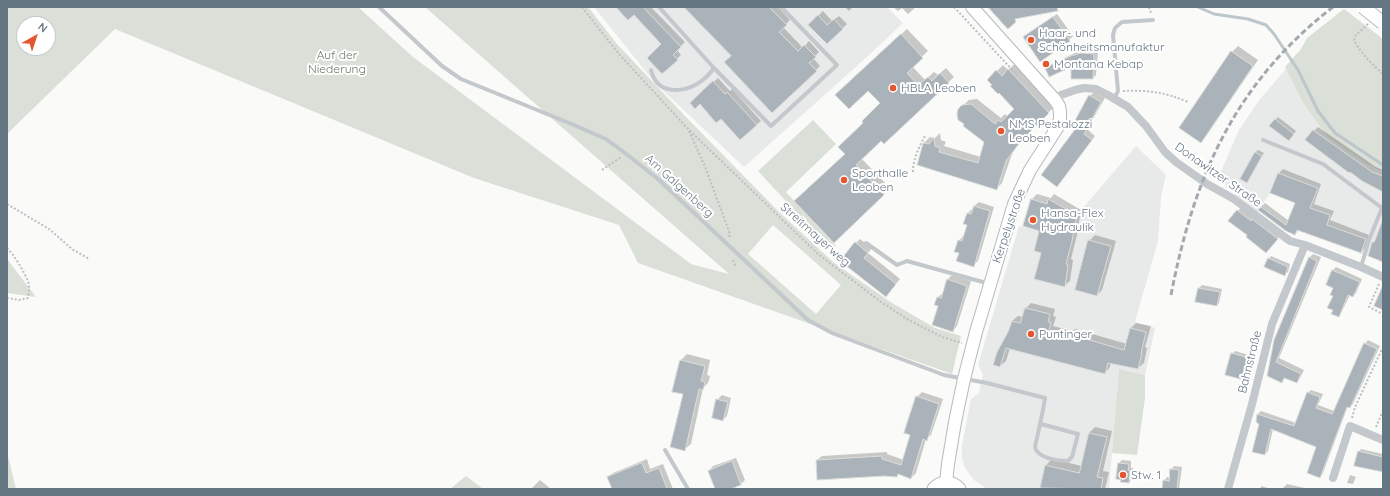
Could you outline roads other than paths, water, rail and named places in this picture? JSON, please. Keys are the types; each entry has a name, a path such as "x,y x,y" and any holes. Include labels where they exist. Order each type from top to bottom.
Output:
{"main road":[{"name":"Kerpelystraße","path":"946,483 949,456 972,346 1014,204 1030,170 1058,128 1060,119 1060,112 1055,100 972,7"},
{"path":"1363,7 1377,22"},
{"path":"934,489 946,483 952,483 959,489"}],"street":[{"name":"Donawitzer Straße","path":"1055,100 1062,95 1075,90 1084,88 1096,89 1128,107 1146,126 1165,152 1176,162 1207,184 1234,199 1290,241 1306,245 1382,277"},
{"name":"Bahnstraße","path":"1228,489 1252,404 1272,324 1306,245"},
{"path":"1333,478 1350,426 1383,440"}],"lane":[{"name":"Am Galgenberg","path":"379,7 442,66 461,79 606,139 658,179 808,320 832,334 944,375 988,383 1045,398 1041,424"},
{"path":"659,7 714,68 771,126 837,65 781,7"},
{"path":"1114,99 1118,91 1113,35 1115,28 1122,22 1153,20"},
{"path":"651,70 653,78 657,82 663,87 676,91 685,90 700,82 714,68"},
{"path":"1262,140 1323,164 1383,208 1369,240 1361,267"},
{"path":"866,243 897,265 907,261 990,284"},
{"path":"1041,424 1078,434 1072,457 1068,461 1052,459 1044,456 1036,450 1035,446 1041,424"},
{"path":"665,450 688,489"}],"waterway":[{"path":"1198,7 1214,14 1248,19 1266,25 1274,34 1298,70 1318,111 1335,133 1383,165"}],"railway":[{"path":"1171,295 1192,210 1224,135 1245,100 1270,67 1299,36 1333,7"}],"place":[{"name":"Haar- und Schönheitsmanufaktur","path":"1031,40"},
{"name":"Montana Kebap","path":"1046,64"},
{"name":"HBLA Leoben","path":"893,88"},
{"name":"NMS Pestalozzi Leoben","path":"1001,131"},
{"name":"Sporthalle Leoben","path":"844,180"},
{"name":"Hansa-Flex Hydraulik","path":"1033,220"},
{"name":"Puntinger","path":"1031,334"},
{"name":"Stw. 1","path":"1123,475"}],"park label":[{"name":"Auf der Niederung","path":"337,62"}]}
